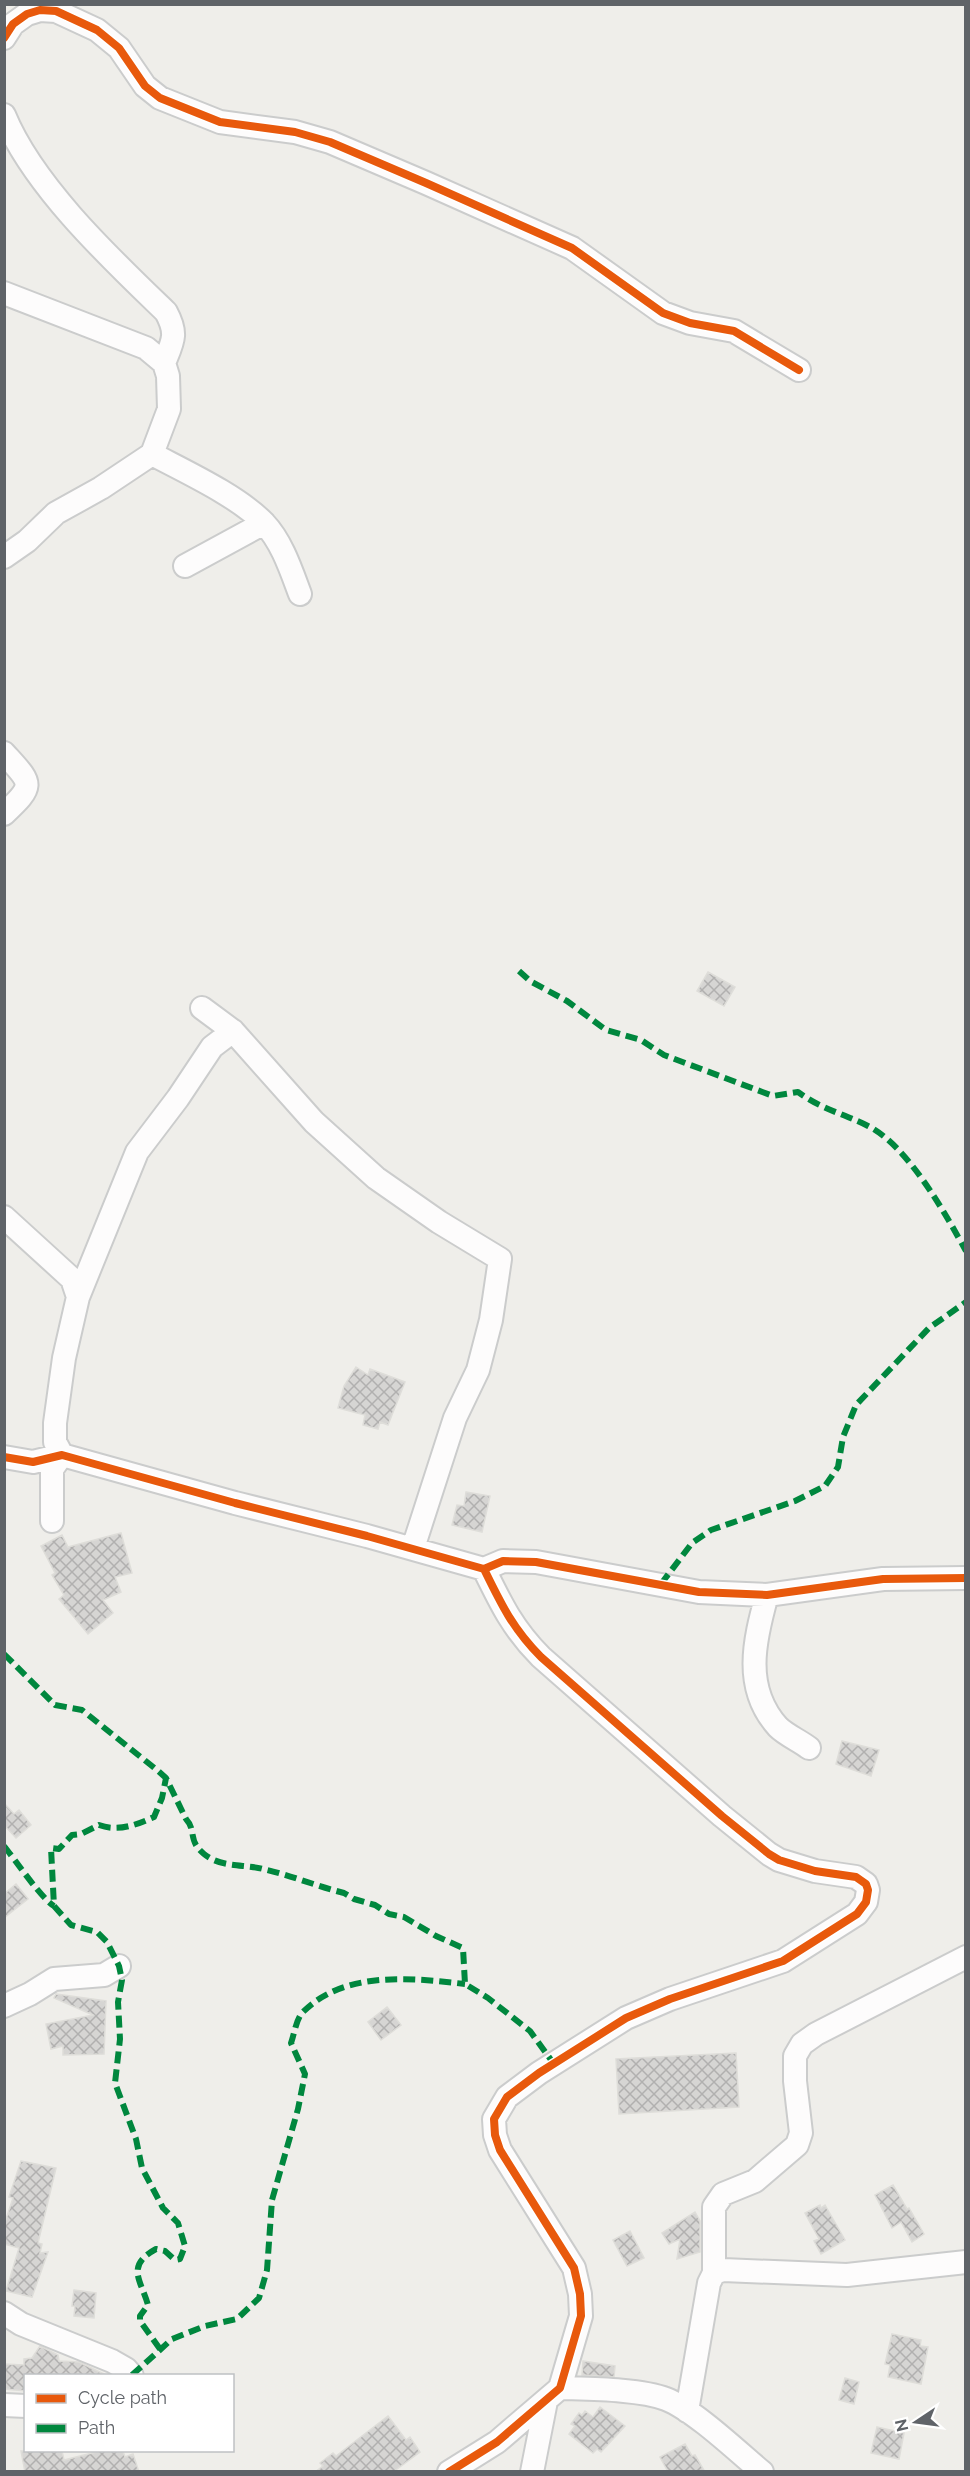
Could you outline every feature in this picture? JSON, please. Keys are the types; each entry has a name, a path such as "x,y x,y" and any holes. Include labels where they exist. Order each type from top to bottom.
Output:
{"street":[{"path":"4,38 13,24 27,14 40,10 56,11 97,30 119,48 146,87 160,98 220,122 295,132 330,142 572,248 663,313 690,323 734,331 799,370"},
{"path":"4,115 26,156 55,193 117,264 166,312 172,323 174,336 164,363"},
{"path":"4,293 146,348 164,363 168,376 169,409 152,454 101,488 56,513 27,541 4,557"},
{"path":"152,454 207,483 264,523 282,549 300,594"},
{"path":"185,566 264,523"},
{"path":"4,753 25,778 27,787 25,794 4,814"},
{"path":"202,1008 233,1030 314,1122 375,1178 439,1222 500,1259 491,1320 478,1370 455,1418 413,1548"},
{"path":"62,1455 55,1442 55,1423 64,1358 78,1297 137,1152 178,1098 212,1047 233,1030"},
{"path":"4,1217 72,1279 78,1297"},
{"path":"52,1521 52,1468 62,1455"},
{"path":"4,1457 33,1462 62,1455 484,1569 503,1561 536,1562 699,1592 767,1595 883,1579 966,1578"},
{"path":"484,1569 500,1603 520,1636 722,1816 779,1860 815,1871 856,1877 866,1884 868,1890 866,1902 857,1914 783,1961 669,1999 626,2018 507,2097 494,2119 495,2135 500,2150 574,2268 580,2294 581,2316 537,2438 532,2472"},
{"path":"767,1595 756,1634 755,1675 759,1697 779,1728 809,1748"},
{"path":"687,2411 709,2283 714,2273 714,2207 723,2194 755,2181 797,2145 801,2133 795,2080 795,2056 802,2044 966,1957"},
{"path":"4,2006 54,1979 104,1975 119,1965"},
{"path":"714,2273 723,2270 847,2275 966,2262"},
{"path":"4,2313 21,2324 112,2361 126,2368 130,2374"},
{"path":"449,2472 497,2442 553,2394 642,2394 666,2399 687,2411 762,2472"},
{"path":"4,2405 24,2406"}],"building":[{"path":"708,972 735,987 724,1006 697,991"},
{"path":"356,1367 368,1375 370,1369 405,1382 388,1425 380,1422 378,1429 363,1425 365,1415 338,1408 344,1386"},
{"path":"466,1492 490,1496 482,1532 452,1525 457,1505 464,1506"},
{"path":"121,1533 132,1573 115,1577 121,1592 103,1600 113,1613 88,1634 59,1599 64,1595 52,1575 55,1573 41,1546 62,1535 68,1547"},
{"path":"842,1741 879,1750 871,1776 836,1764"},
{"path":"4,1803 14,1814 19,1810 31,1825 16,1838 4,1825"},
{"path":"16,1884 28,1899 4,1918 4,1894"},
{"path":"56,1994 106,2001 104,2054 63,2055 63,2046 51,2049 46,2024 93,2015 54,1998"},
{"path":"387,2007 401,2025 381,2040 368,2022"},
{"path":"736,2053 739,2107 619,2114 616,2059"},
{"path":"21,2161 56,2168 38,2243 42,2244 40,2253 48,2252 32,2297 6,2291 19,2248 4,2244 4,2225 13,2198 9,2197"},
{"path":"893,2185 924,2234 912,2242 901,2222 892,2228 875,2195"},
{"path":"820,2205 821,2208 825,2205 845,2240 821,2254 814,2241 819,2239 805,2213"},
{"path":"695,2212 700,2221 700,2252 677,2259 680,2239 669,2244 662,2233"},
{"path":"630,2231 644,2258 627,2266 613,2240"},
{"path":"74,2290 96,2293 94,2318 74,2316 75,2306 72,2306"},
{"path":"892,2334 921,2340 920,2346 928,2347 921,2384 888,2377 890,2365 885,2364"},
{"path":"40,2346 58,2355 59,2361 79,2362 104,2374 24,2374 24,2391 4,2389 4,2364 24,2365 24,2359 32,2358"},
{"path":"583,2361 615,2366 614,2377 582,2375"},
{"path":"845,2378 859,2382 854,2404 839,2400"},
{"path":"600,2407 625,2426 601,2452 597,2449 593,2453 569,2434 575,2426 571,2424 579,2413 582,2415 585,2411 593,2417"},
{"path":"388,2416 406,2440 410,2437 420,2452 393,2472 315,2472 323,2466 320,2463 333,2453 336,2456"},
{"path":"877,2427 904,2433 899,2459 871,2453"},
{"path":"685,2444 705,2472 664,2472 667,2470 660,2457"},
{"path":"21,2451 62,2452 64,2460 96,2452 123,2452 125,2457 133,2454 139,2472 25,2472"}],"marked path":[{"path":"519,971 530,981 567,1001 606,1030 641,1040 664,1055 773,1096 798,1092 824,1107 868,1126 883,1136 911,1164 936,1200 966,1251"},
{"path":"661,1584 692,1543 711,1530 795,1501 825,1486 838,1467 843,1437 856,1405 929,1328 966,1302"},
{"path":"4,1654 55,1705 82,1710 166,1778 189,1823 194,1840 204,1854 218,1862 273,1871 344,1893 354,1899 375,1905 389,1914 404,1917 436,1936 463,1948 465,1984 488,1998 530,2031 554,2064"},
{"path":"160,2349 140,2321 140,2316 148,2305 139,2281 138,2268 146,2255 156,2249 165,2251 175,2260 180,2259 185,2246 178,2223 163,2208 142,2168 136,2139 115,2083 120,2039 118,2002 122,1980 119,1966 107,1942 97,1932 71,1925 54,1906 51,1848 59,1849 72,1835 81,1834 99,1825 120,1828 154,1817 162,1798 166,1778"},
{"path":"4,1846 54,1906"},
{"path":"133,2374 172,2339 205,2326 237,2319 259,2298 267,2270 272,2200 298,2109 305,2074 291,2043 302,2013 319,1999 338,1989 358,1983 401,1979 465,1984"}],"cycle path":[{"path":"4,38 13,24 27,14 40,10 56,11 97,30 119,48 145,86 160,98 220,122 295,132 330,142 572,248 663,313 690,323 734,331 799,370"},
{"path":"4,1457 33,1462 62,1455 484,1569 503,1561 536,1562 699,1592 767,1595 883,1579 966,1578"},
{"path":"449,2472 497,2442 560,2388 581,2316 580,2294 574,2268 500,2150 495,2135 494,2119 507,2097 539,2073 626,2018 670,1999 783,1961 857,1914 866,1902 868,1890 866,1884 856,1877 815,1871 779,1860 722,1816 531,1647 502,1605 484,1569"}]}
